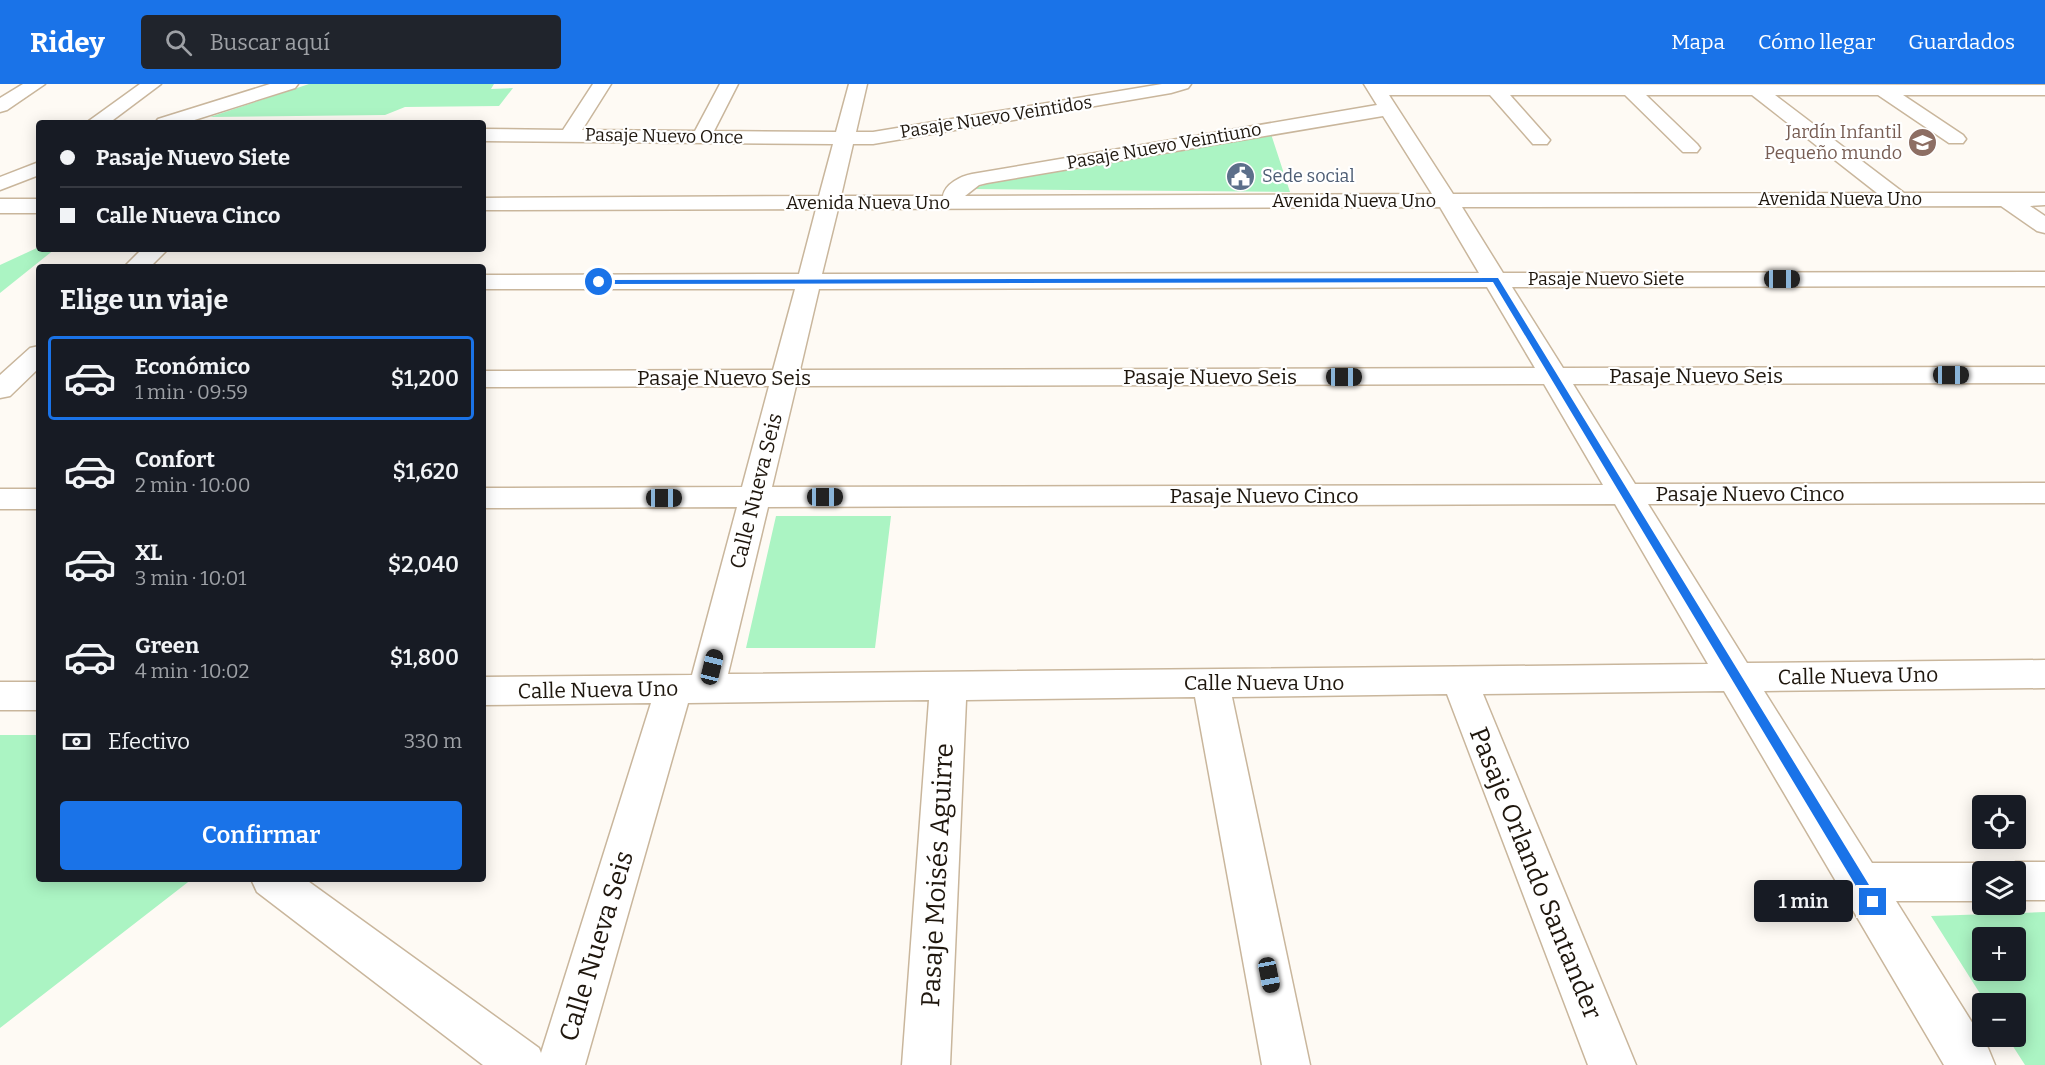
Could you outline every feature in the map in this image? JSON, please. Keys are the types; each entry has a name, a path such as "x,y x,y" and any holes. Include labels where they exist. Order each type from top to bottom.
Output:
{"street":[{"path":"0,106 36,84"},
{"path":"100,120 152,84"},
{"path":"175,120 289,84"},
{"path":"569,135 602,84"},
{"path":"702,136 729,84"},
{"name":"Calle Nueva Seis","path":"561,1065 754,497 858,84"},
{"name":"Pasaje Nuevo Veintidos","path":"844,138 873,138 1172,88 1182,84"},
{"path":"1375,87 1496,90 1642,88 2045,90"},
{"path":"1375,87 1448,201 1971,1065"},
{"path":"1642,88 1690,148"},
{"path":"1496,90 1540,140"},
{"path":"1756,90 1898,199"},
{"path":"1882,90 1956,139"},
{"path":"2005,90 2035,107"},
{"name":"Pasaje Nuevo Veintiuno","path":"954,202 954,192 960,186 987,177 1389,109"},
{"name":"Pasaje Nuevo Once","path":"486,135 844,138"},
{"path":"0,184 36,169"},
{"path":"2006,199 2045,226"},
{"name":"Avenida Nueva Uno","path":"486,204 2045,199"},
{"path":"0,206 36,206"},
{"path":"139,264 153,252"},
{"name":"Pasaje Nuevo Siete","path":"486,282 2045,279"},
{"path":"5,385 36,357"},
{"name":"Pasaje Nuevo Seis","path":"486,379 2045,375"},
{"path":"5,385 36,380"},
{"name":"Pasaje Nuevo Cinco","path":"486,498 2045,493"},
{"path":"0,499 36,499"},
{"name":"Calle Nueva Uno","path":"486,691 2045,674"},
{"name":"Pasaje Orlando Santander","path":"1460,681 1612,1065"},
{"path":"1211,683 1286,1065"},
{"name":"Pasaje Moisés Aguirre","path":"926,1065 948,685"},
{"path":"0,696 36,696"},
{"path":"2026,881 2045,881"},
{"path":"276,882 522,1065"},
{"path":"1860,882 1972,882"}],"green space":[{"path":"309,84 494,84 491,89 513,88 499,106 405,107 385,115 210,117"},
{"path":"1271,134 1290,192 972,189 993,182"},
{"path":"36,248 36,252 51,252 0,293 0,265"},
{"path":"776,516 891,516 875,648 746,648"},
{"path":"0,735 36,735 36,882 188,882 0,1028"},
{"path":"2045,912 2045,1065 2025,1065 2013,1047 2026,1047 2026,993 1980,993 1972,981 2026,981 2026,927 1972,927 1972,981 1931,916 2026,915 2026,913"}],"place":[{"name":"Jardín Infantil Pequeño mundo","path":"1923,142"},
{"name":"Sede social","path":"1241,176"}],"route":[{"path":"599,282 1495,280 1873,902"}]}
